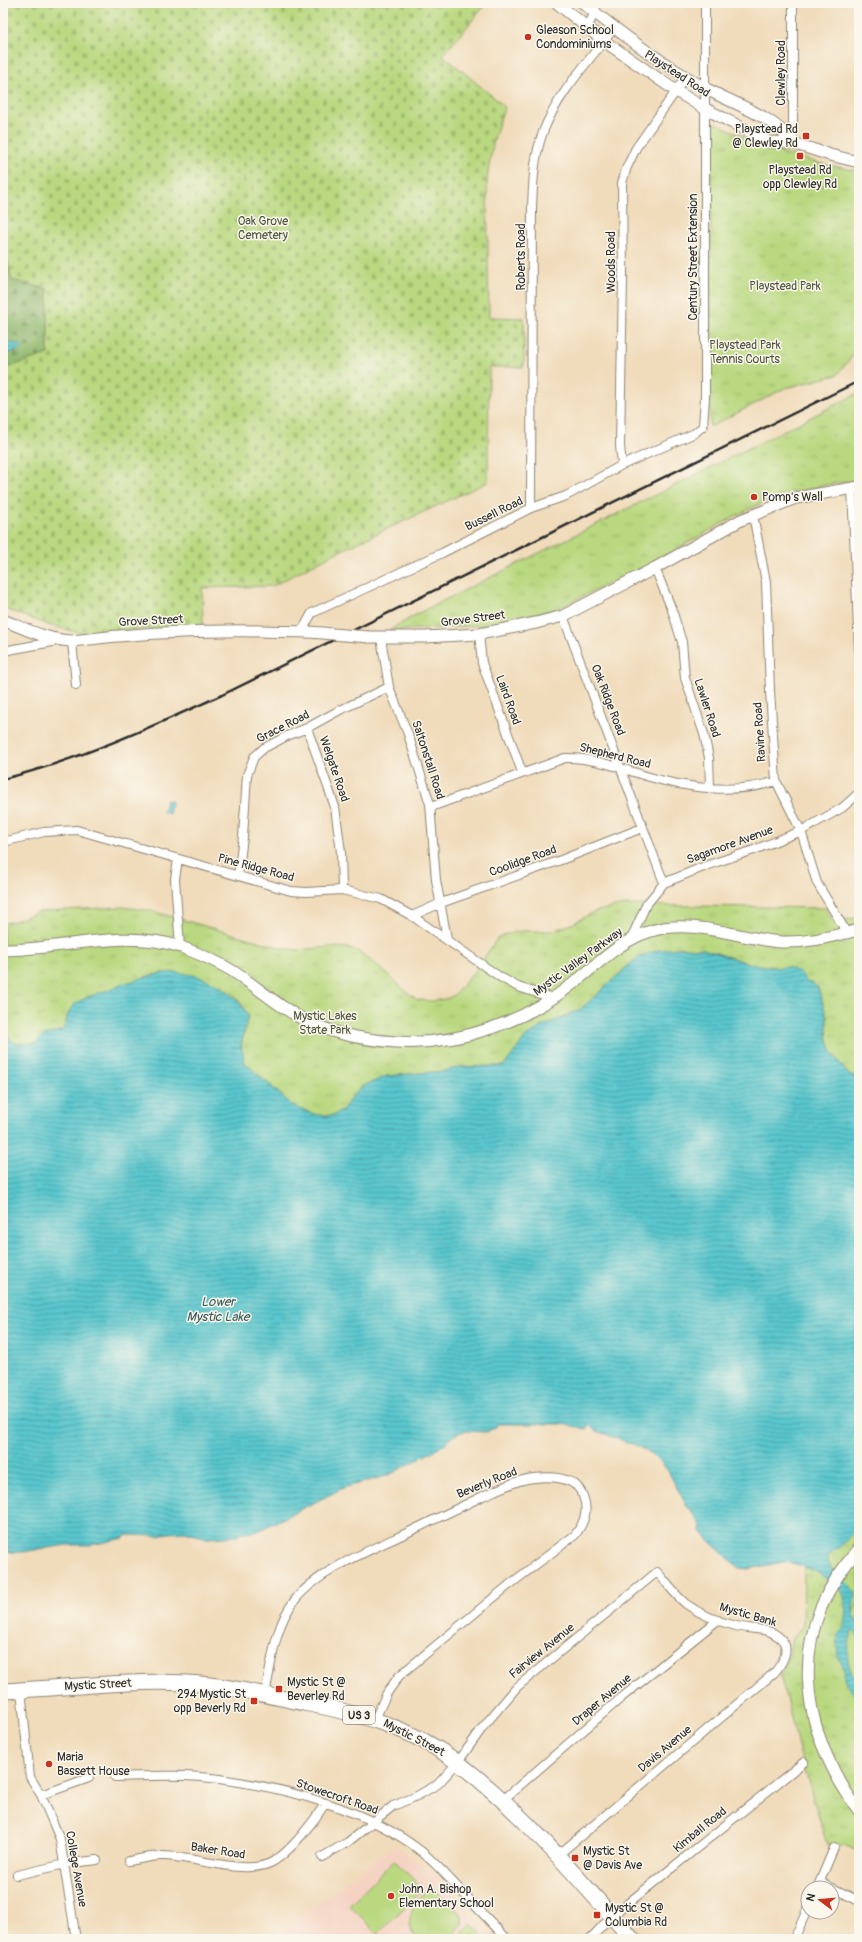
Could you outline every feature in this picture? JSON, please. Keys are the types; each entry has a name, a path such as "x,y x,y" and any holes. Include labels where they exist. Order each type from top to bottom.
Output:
{"highway":[{"name":"Mystic Street","path":"3,1691 108,1684 172,1683 203,1685 265,1694 375,1719 421,1740 458,1762 503,1800 557,1856 632,1939"}],"main road":[{"name":"Playstead Road","path":"557,3 604,41 676,92 704,108 769,142 793,143 830,156 859,162"},
{"name":"Playstead Road","path":"583,3 596,8 614,28 685,76 704,88 778,127 793,143"},
{"name":"Grove Street","path":"3,620 41,636 67,641 153,634 217,631 302,631 381,638 425,638 479,634 563,616 655,568 728,526 753,515 796,498 856,488"},
{"name":"Mystic Valley Parkway","path":"3,950 117,939 150,941 180,947 229,969 310,1022 332,1031 375,1040 416,1042 463,1036 523,1016 553,998 615,949 631,939 654,930 677,927 715,930 763,939 795,942 818,940 859,930"},
{"path":"859,1549 841,1571 831,1587 819,1613 811,1644 808,1669 810,1700 822,1747 837,1777 859,1811"}],"street":[{"name":"Century Street Extension","path":"703,426 705,397 705,3"},
{"name":"Clewley Road","path":"793,3 793,143"},
{"path":"587,28 596,8"},
{"name":"Roberts Road","path":"531,508 532,208 535,162 544,131 554,110 563,95 614,28"},
{"name":"Woods Road","path":"622,465 620,446 623,277 622,183 627,167 636,148 676,92 685,76"},
{"name":"Bussell Road","path":"302,631 312,613 442,553 531,508 566,496 622,465 695,433 703,426"},
{"path":"856,488 859,650"},
{"name":"Ravine Road","path":"753,515 766,582 770,691 776,781 801,831 817,883 847,933"},
{"name":"Lawler Road","path":"655,568 672,610 682,642 685,678 704,734 709,758 710,787"},
{"name":"Oak Ridge Road","path":"563,616 664,883"},
{"name":"Laird Road","path":"479,634 482,663 522,772"},
{"name":"Saltonstall Road","path":"381,638 389,687 408,734 431,807 436,880 447,939"},
{"path":"67,641 76,685"},
{"name":"Grove Street","path":"3,651 67,641"},
{"name":"Grace Road","path":"238,876 243,837 247,775 254,757 270,745 287,736 307,728 338,711 389,687"},
{"name":"Welgate Road","path":"307,728 335,807 341,852 342,890"},
{"name":"Shepherd Road","path":"431,807 522,772 565,758 587,759 680,786 745,788 776,781"},
{"name":"Sagamore Avenue","path":"631,939 646,905 664,883 708,865 754,850 801,831 842,808 859,793"},
{"name":"Coolidge Road","path":"412,916 441,903 561,860 642,828"},
{"name":"Pine Ridge Road","path":"3,842 44,832 77,830 290,891 306,892 342,890 381,899 412,916 447,939 500,978 518,987 553,998"},
{"path":"178,859 175,879 180,947"},
{"name":"Beverly Road","path":"265,1694 277,1637 284,1616 295,1599 311,1584 338,1566 506,1486 532,1478 547,1477 561,1477 573,1483 582,1491 586,1502 586,1514 582,1526 575,1535 509,1585 399,1676 388,1693 375,1719"},
{"name":"Mystic Bank","path":"657,1572 686,1603 718,1620 738,1627 765,1631 776,1635 784,1642 785,1657"},
{"name":"Fairview Avenue","path":"322,1857 348,1842 393,1806 417,1796 438,1784 458,1762 483,1726 517,1687 657,1572"},
{"name":"Draper Avenue","path":"503,1800 621,1698 718,1620"},
{"name":"Davis Avenue","path":"557,1856 774,1673 785,1657"},
{"name":"College Avenue","path":"21,1690 30,1777 41,1795 57,1829 65,1864 76,1939"},
{"name":"Kimball Road","path":"590,1939 612,1916 804,1762"},
{"name":"Stowecroft Road","path":"115,1777 158,1775 218,1779 298,1795 372,1822 393,1832 422,1852 443,1871 507,1939"},
{"path":"41,1795 89,1778"},
{"name":"Baker Road","path":"129,1861 164,1856 241,1867 259,1867 274,1862 314,1822 326,1804"},
{"path":"820,1880 834,1848"},
{"path":"17,1874 65,1864 97,1860"},
{"path":"840,1894 859,1901"},
{"path":"794,1939 803,1920"}],"shaded area":[{"name":"John A. Bishop Elementary School","path":"394,1845 439,1879 494,1939 287,1939 278,1934"}],"green space":[{"name":"Oak Grove Cemetery","path":"3,3 487,3 443,55 505,107 493,143 487,181 489,317 524,318 524,367 489,367 488,482 329,556 273,586 202,588 203,626 81,633 48,625 3,608 3,369 48,354 48,289 12,280 3,242"},
{"name":"Playstead Park","path":"716,123 767,148 818,163 859,171 859,348 837,375 785,388 710,427 711,128 713,124"},
{"path":"3,242 12,279 48,289 48,354 3,369"},
{"path":"859,393 859,480 786,494 768,500 734,517 648,565 557,609 488,625 388,631 419,613"},
{"name":"Mystic Lakes State Park","path":"624,905 825,908 834,922 859,917 859,1078 849,1075 832,1053 827,1036 827,1017 821,997 794,969 751,964 703,949 681,948 658,950 625,968 606,988 581,1009 539,1028 526,1037 504,1066 460,1067 444,1071 387,1076 363,1086 353,1095 342,1111 334,1115 327,1116 313,1114 293,1106 245,1063 241,1045 248,1016 242,1005 233,994 203,978 164,973 124,984 78,1003 71,1008 63,1030 43,1036 36,1043 20,1044 12,1042 5,1031 3,1019 3,923 16,921 38,912 123,907 152,911 282,948 296,950 331,947 350,948 359,952 377,965 409,994 418,1000 433,1001 449,998 454,995 475,971 497,939 506,934 521,931 552,931 572,924 594,912"},
{"path":"859,1528 859,1602 853,1612 859,1626 859,1852 844,1845 827,1845 801,1757 780,1675 789,1656 791,1641 803,1625 804,1568 840,1547"},
{"path":"859,1602 859,1626 853,1612"},
{"path":"394,1860 423,1889 378,1934 349,1905"},
{"path":"432,1888 462,1915 462,1924 449,1939 415,1939 410,1924 412,1910 420,1897"},
{"path":"471,1924 481,1933 475,1939 457,1939"}],"water":[{"path":"3,335 8,342 21,345 21,349 3,356"},
{"path":"166,800 172,801 169,814 163,812"},
{"name":"Lower Mystic Lake","path":"681,948 703,949 751,964 778,968 788,967 801,973 806,982 814,984 818,988 827,1017 827,1036 832,1053 849,1075 859,1078 859,1528 840,1547 827,1556 830,1566 848,1583 855,1593 853,1612 859,1626 859,1636 852,1630 848,1655 850,1669 859,1694 859,1699 850,1690 844,1679 845,1670 838,1657 837,1641 845,1626 847,1610 843,1593 838,1587 815,1571 793,1563 783,1562 748,1569 739,1568 708,1540 701,1531 701,1525 685,1503 668,1471 661,1462 650,1453 635,1445 594,1430 589,1425 587,1425 587,1429 562,1424 497,1424 496,1427 486,1432 465,1431 458,1433 439,1448 389,1475 343,1488 256,1532 241,1533 237,1536 207,1538 185,1532 167,1533 160,1536 126,1535 124,1538 91,1545 67,1545 22,1552 3,1550 3,1019 5,1031 12,1042 20,1044 36,1043 43,1036 63,1030 72,1007 89,997 135,980 163,973 188,974 200,977 212,982 233,996 248,1016 241,1045 245,1063 293,1106 313,1114 327,1116 334,1115 342,1111 353,1095 363,1086 387,1076 444,1071 460,1067 504,1066 526,1037 539,1028 581,1009 637,958 658,950"}],"railway":[{"path":"3,779 87,753 222,695 859,381"}],"place":[{"name":"Gleason School Condominiums","path":"528,37"},
{"name":"Playstead Rd @ Clewley Rd","path":"806,136"},
{"name":"Playstead Rd opp Clewley Rd","path":"800,156"},
{"name":"Pomp's Wall","path":"754,497"},
{"name":"Mystic St @ Beverley Rd","path":"279,1689"},
{"name":"294 Mystic St opp Beverly Rd","path":"254,1701"},
{"name":"Maria Bassett House","path":"49,1764"},
{"name":"Mystic St @ Davis Ave","path":"575,1858"},
{"name":"John A. Bishop Elementary School","path":"391,1896"},
{"name":"Mystic St @ Columbia Rd","path":"597,1915"}],"park label":[{"name":"Playstead Park Tennis Courts","path":"745,352"}]}
